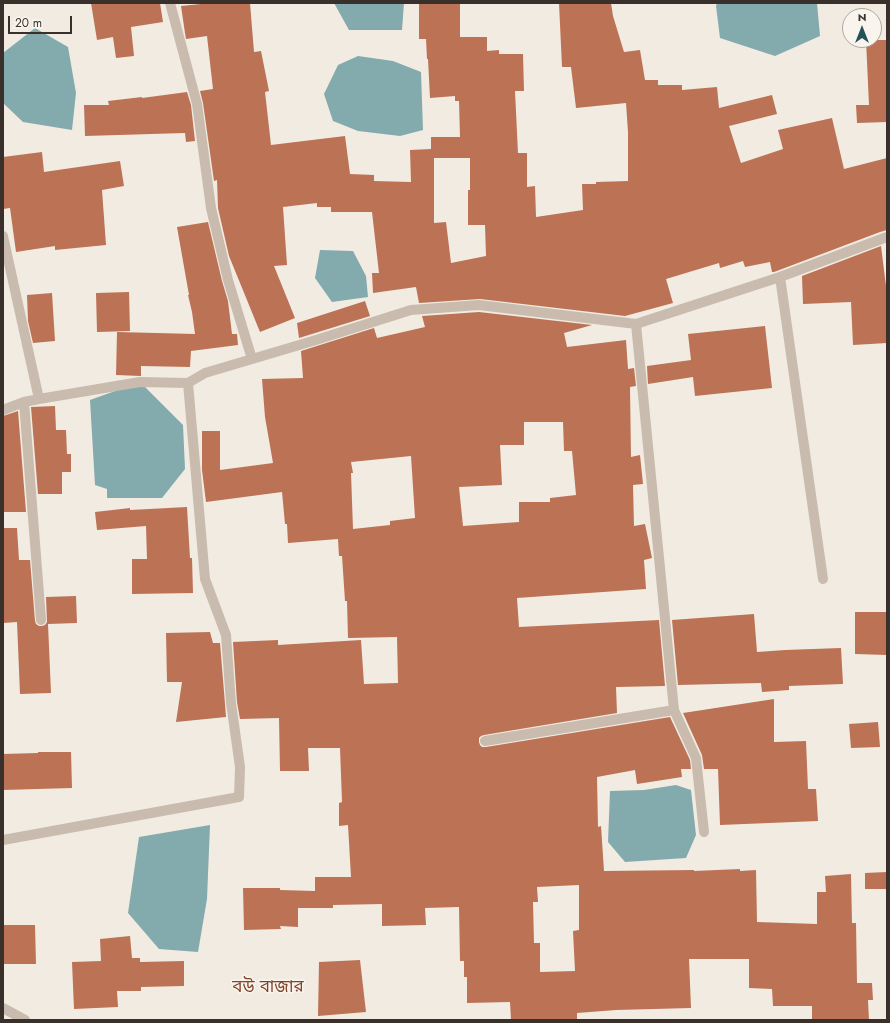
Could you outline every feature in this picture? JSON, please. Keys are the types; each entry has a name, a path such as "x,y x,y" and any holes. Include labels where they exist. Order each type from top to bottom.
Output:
{"street":[{"path":"170,3 197,104 211,208 228,280 252,359"},
{"path":"3,236 39,399"},
{"path":"3,410 24,402 140,382 188,383 205,373 411,310 478,305 636,324 780,277 887,236"},
{"path":"780,277 823,579"},
{"path":"636,324 674,710 696,758 704,832"},
{"path":"3,840 239,797 240,767 231,703 226,635 205,579 188,383"},
{"path":"24,402 41,620"},
{"path":"485,741 674,710"},
{"path":"3,1008 25,1020"}],"water":[{"path":"334,3 404,3 402,30 349,30"},
{"path":"717,3 817,3 820,36 775,56 720,38 716,6"},
{"path":"35,28 68,47 76,93 72,130 23,122 3,103 3,53"},
{"path":"358,56 393,61 421,72 423,130 400,136 358,131 333,121 324,94 338,65"},
{"path":"320,250 353,251 366,276 368,297 332,302 315,278"},
{"path":"140,382 183,425 185,469 162,498 107,498 107,489 95,485 90,400"},
{"path":"676,785 691,790 696,835 686,858 625,862 608,842 610,791 644,790"},
{"path":"210,825 207,899 198,952 159,949 128,913 139,837"}],"building":[{"path":"91,3 160,3 163,22 131,27 134,56 116,58 113,37 97,40"},
{"path":"211,3 250,3 254,52 261,51 269,91 265,92 271,145 345,136 350,174 374,175 374,181 411,182 410,150 431,149 431,137 460,137 459,101 455,101 455,96 430,98 426,39 419,39 419,3 460,3 460,37 487,37 487,51 499,50 499,54 523,54 524,91 515,91 518,153 527,153 527,187 535,186 536,217 583,210 582,184 628,181 628,132 626,103 576,108 571,67 562,67 559,3 611,3 613,16 624,52 640,50 645,80 658,80 658,85 682,85 682,90 717,87 719,108 772,95 777,114 729,126 741,163 783,149 778,130 832,118 844,169 887,158 887,230 774,272 772,272 770,262 745,267 743,261 720,268 719,263 666,279 673,303 625,316 480,299 419,303 416,287 373,293 372,273 379,273 372,212 331,212 331,207 317,207 317,203 283,207 287,265 274,266 295,318 260,332 229,256 218,208 217,180 214,181 200,91 213,89 207,36 186,39 181,6","holes":["434,158 470,158 468,225 485,225 486,256 451,263 446,222 434,223"]},
{"path":"882,40 887,40 887,122 857,123 856,105 869,105 866,48 882,48"},
{"path":"187,92 191,105 195,141 186,142 185,133 85,136 84,105 109,105 108,101"},
{"path":"42,152 44,172 120,161 124,186 102,190 106,245 55,250 55,246 16,252 10,208 3,209 3,157"},
{"path":"208,222 228,301 232,334 237,334 238,345 191,351 190,367 141,366 141,376 116,375 117,332 195,334 177,227"},
{"path":"881,246 887,294 887,343 853,345 851,302 803,304 802,276"},
{"path":"129,292 130,331 97,332 96,293"},
{"path":"52,293 55,341 33,343 28,321 27,295"},
{"path":"365,301 370,316 299,338 297,323"},
{"path":"479,312 592,325 564,333 567,347 626,340 628,369 634,368 636,386 630,387 631,457 640,455 643,484 633,485 634,526 645,524 652,558 644,560 646,589 517,598 519,627 659,620 665,686 616,687 617,713 484,735 479,738 480,745 482,747 486,747 670,717 690,760 691,769 681,769 682,777 637,784 635,770 597,777 598,827 601,826 604,871 756,870 757,922 817,924 817,892 826,892 825,876 851,874 852,923 856,923 857,983 872,983 873,1000 868,1000 869,1020 812,1020 812,1006 773,1006 772,989 749,988 749,959 689,959 691,1008 616,1010 577,1013 577,1020 511,1020 510,1002 467,1003 467,977 464,977 464,961 460,961 459,907 425,908 426,925 382,926 382,904 333,905 333,908 298,908 298,927 280,926 281,929 244,930 243,888 280,888 280,890 315,891 315,877 351,877 348,825 339,826 339,803 342,802 340,748 308,748 309,771 280,771 279,718 240,719 237,702 233,642 278,640 278,645 361,640 364,684 398,683 397,637 348,638 347,601 345,601 342,556 339,556 338,539 288,543 287,524 285,524 282,492 206,502 202,470 202,431 220,431 220,470 273,463 265,417 262,379 303,378 301,351 374,328 377,338 425,327 422,316","holes":["524,422 563,422 564,451 572,451 576,495 550,498 550,502 519,502 519,522 463,526 459,487 502,485 500,445 524,445","411,456 415,518 390,521 390,525 353,529 351,473 353,473 351,462","579,885 579,930 573,931 575,971 540,972 540,943 534,943 533,902 538,902 537,887"]},
{"path":"765,326 772,388 695,396 693,377 648,384 647,366 691,360 688,334"},
{"path":"55,406 56,430 66,430 67,454 71,454 71,472 62,472 62,494 38,494 31,407"},
{"path":"18,411 26,512 4,512 3,416"},
{"path":"187,507 190,558 192,558 193,593 132,594 132,559 147,559 146,526 97,530 95,512 130,508 130,510"},
{"path":"3,528 17,528 19,560 30,560 36,624 42,626 47,622 46,597 76,596 77,623 48,624 51,693 20,694 17,622 3,623"},
{"path":"855,612 886,612 887,655 855,654"},
{"path":"754,614 757,652 841,648 843,684 789,686 789,690 762,692 761,683 678,685 672,620"},
{"path":"210,632 213,643 220,643 226,717 176,722 182,682 167,682 166,633"},
{"path":"774,699 774,742 806,741 808,789 816,789 818,821 720,825 718,769 704,769 702,755 683,713"},
{"path":"878,722 880,747 851,748 849,724"},
{"path":"71,752 72,788 3,790 3,754"},
{"path":"887,872 887,889 865,889 865,873"},
{"path":"3,925 35,925 36,964 3,964"},
{"path":"130,936 132,958 140,958 140,962 184,961 184,986 141,987 141,991 117,991 118,1007 74,1009 72,962 101,961 100,939"},
{"path":"360,960 366,1012 318,1016 319,962"}],"district":[{"name":"বউ বাজার","path":"268,988"}]}
